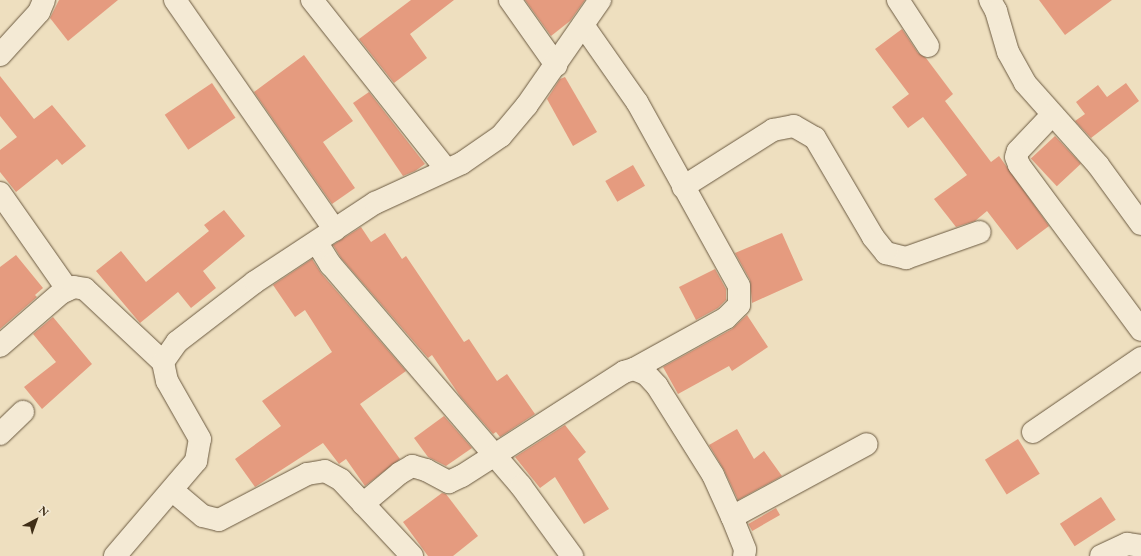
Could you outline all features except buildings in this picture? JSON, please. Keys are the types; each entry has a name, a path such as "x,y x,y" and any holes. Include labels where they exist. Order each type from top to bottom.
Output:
{"street":[{"path":"0,55 40,12 44,0"},
{"path":"175,0 335,230"},
{"path":"312,0 446,169"},
{"path":"510,0 556,65"},
{"path":"163,362 177,342 255,282 317,243 375,203 446,169 462,163 501,136 556,65 600,0"},
{"path":"898,0 928,46"},
{"path":"999,4 1008,52 1025,83 1098,165 1141,224"},
{"path":"363,504 400,473 412,466 426,470 449,482 624,372 634,369 726,318 739,305 739,286 683,188 637,102 583,25"},
{"path":"1052,115 1018,151 1016,158 1019,165 1141,330"},
{"path":"683,188 773,130 794,126 815,138 873,237 886,253 906,258 980,232"},
{"path":"0,193 68,290"},
{"path":"317,243 331,265 494,455 572,556"},
{"path":"0,346 61,293 74,287 85,289 163,362 167,381 200,439 196,461 173,491 115,556"},
{"path":"1033,432 1141,358"},
{"path":"634,369 646,374 657,386 712,475 732,517 745,550 744,556"},
{"path":"0,434 23,412"},
{"path":"732,517 867,444"},
{"path":"173,491 203,516 218,520 307,474 324,471 341,480 412,556"},
{"path":"1101,556 1127,544 1141,546"}]}
